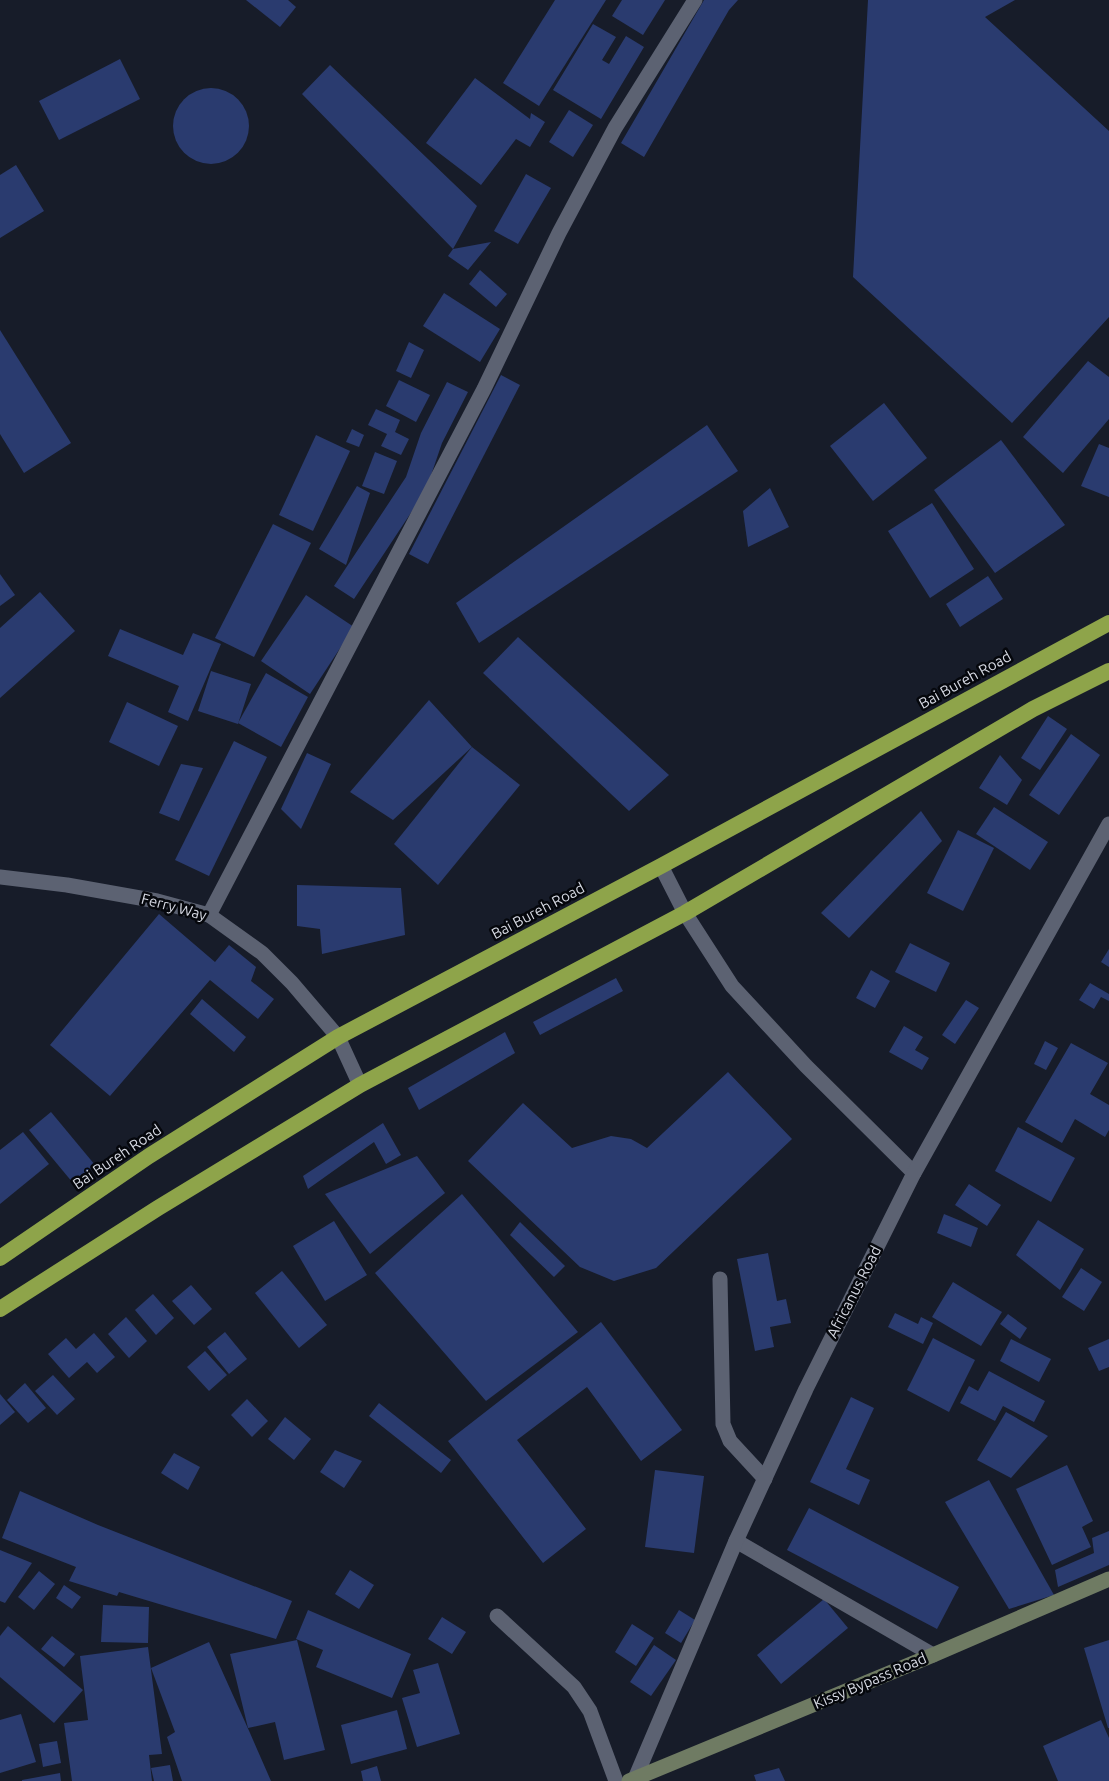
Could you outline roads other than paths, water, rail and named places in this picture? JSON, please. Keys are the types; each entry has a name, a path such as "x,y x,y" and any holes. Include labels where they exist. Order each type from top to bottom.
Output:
{"highway":[{"name":"Bai Bureh Road","path":"0,1258 149,1156 338,1037 661,866 1109,622"},
{"path":"0,1309 158,1208 360,1085 685,913 1033,709 1109,671"}],"main road":[{"name":"Kissy Bypass Road","path":"633,1780 1109,1579"}],"street":[{"path":"209,915 484,389 564,223 615,128 695,0"},
{"name":"Africanus Road","path":"633,1780 736,1541 806,1389 915,1173 1109,824"},
{"path":"661,866 685,913 732,986 806,1066 915,1173"},
{"name":"Ferry Way","path":"0,877 67,885 157,901 209,915 262,953 292,983 338,1037 360,1085"},
{"path":"720,1280 723,1424 730,1441 765,1479"},
{"path":"736,1541 933,1655"},
{"path":"497,1616 574,1687 590,1711 616,1781"}]}
